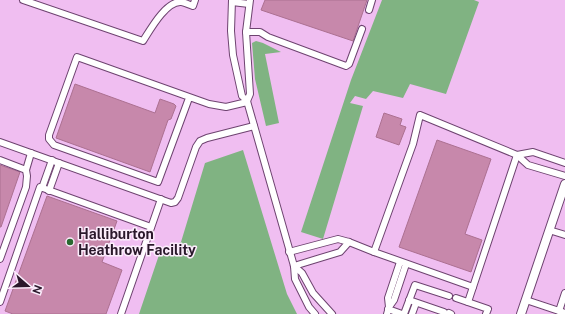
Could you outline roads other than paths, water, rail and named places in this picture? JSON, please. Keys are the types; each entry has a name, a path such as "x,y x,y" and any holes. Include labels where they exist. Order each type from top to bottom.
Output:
{"main road":[{"path":"521,314 565,184"}],"street":[{"path":"23,0 143,41 152,27 170,5 180,2 193,6 195,0"},
{"path":"369,10 372,0"},
{"path":"247,102 250,94 246,32 249,2 232,1 231,31 233,55 242,96 247,102 294,266 294,280 309,307 315,314"},
{"path":"246,32 260,32 268,37 346,66 349,64 362,29"},
{"path":"189,98 158,182 54,145 49,139 48,135 77,57 189,98 217,106 230,106 247,102"},
{"path":"374,252 413,144 420,115 517,155 528,164 565,176"},
{"path":"0,142 171,203 175,202 196,147 200,141 254,126"},
{"path":"517,155 533,152 565,163"},
{"path":"0,259 26,187 26,170 31,153"},
{"path":"468,302 517,155"},
{"path":"0,160 26,170"},
{"path":"0,302 40,187 42,188 52,160"},
{"path":"49,190 59,163"},
{"path":"42,188 151,227"},
{"path":"121,314 161,199"},
{"path":"549,230 565,235"},
{"path":"289,252 338,239 473,287"},
{"path":"294,266 340,252 349,242"},
{"path":"403,263 394,300 388,312 403,314 415,285 488,309 486,314"},
{"path":"294,266 302,273 313,293 332,314"},
{"path":"526,300 562,312 565,293"},
{"path":"409,300 448,313"},
{"path":"412,314 416,302"}],"place":[{"name":"Halliburton Heathrow Facility","path":"70,242"}]}
